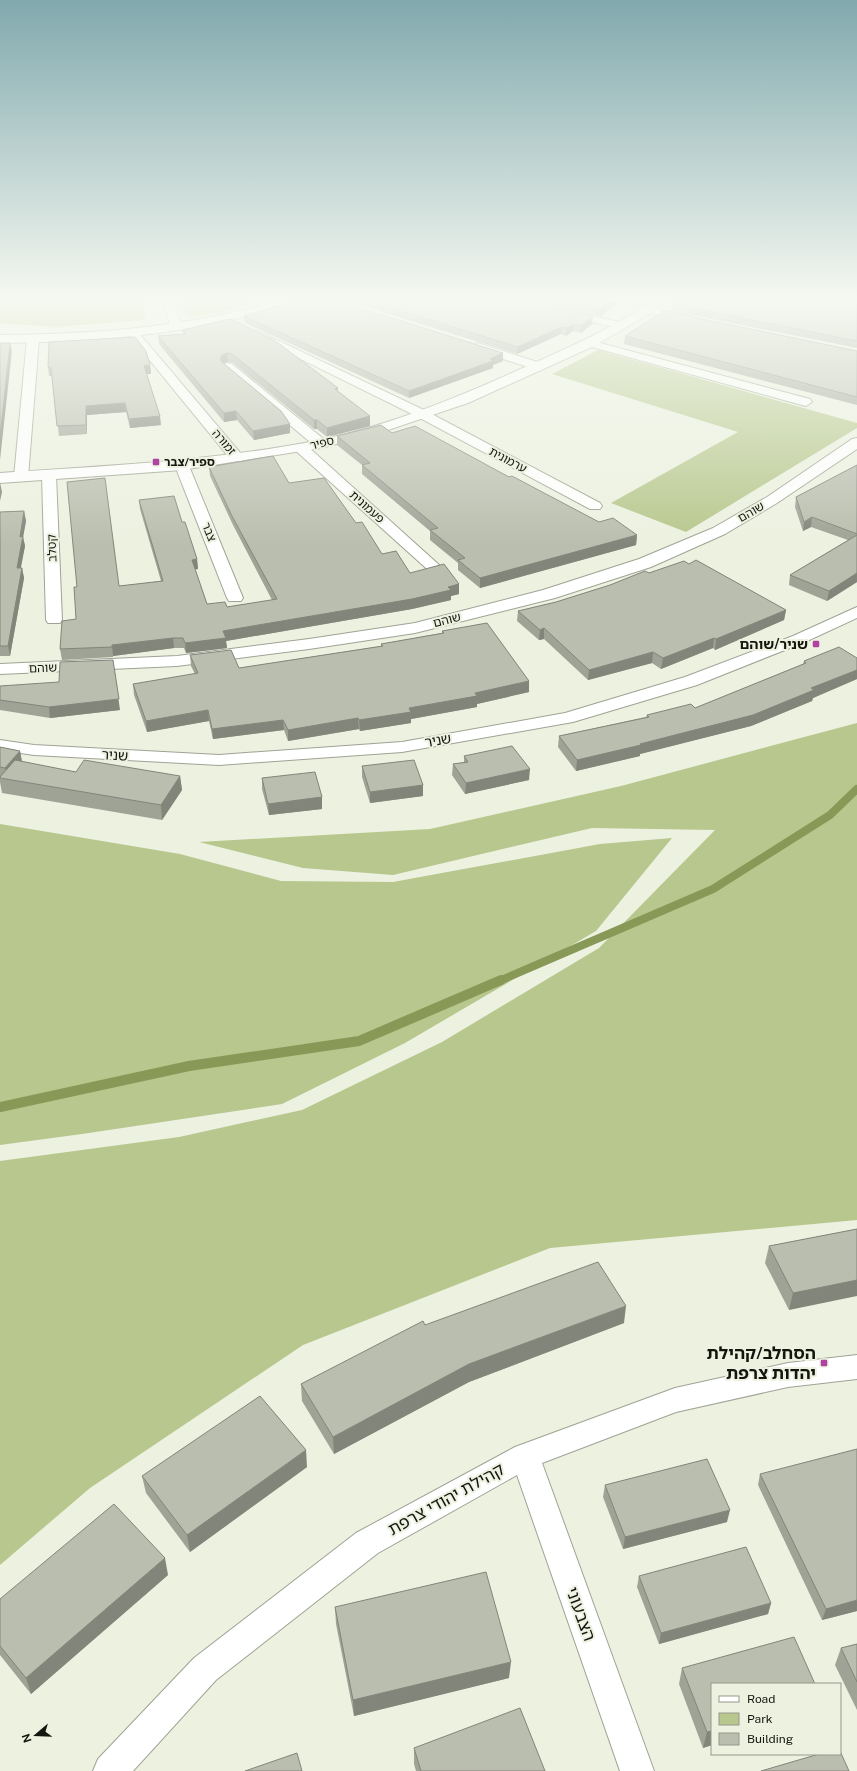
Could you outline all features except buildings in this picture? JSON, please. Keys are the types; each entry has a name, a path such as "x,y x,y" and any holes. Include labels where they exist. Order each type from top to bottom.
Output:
{"street":[{"path":"21,477 29,381"},
{"name":"זמורה","path":"173,381 237,458"},
{"path":"244,381 321,444"},
{"name":"ערמונית","path":"353,381 422,414 595,506"},
{"name":"ספיר","path":"0,478 182,466 301,448 321,444 422,414 463,400 507,381"},
{"path":"727,381 806,402"},
{"name":"שוהם","path":"0,669 177,661 309,644 415,628 549,594 645,563 719,531 772,500 857,442"},
{"name":"פעמונית","path":"301,448 432,566"},
{"name":"צבר","path":"182,466 235,598"},
{"name":"קטלב","path":"49,475 54,620"},
{"name":"שניר","path":"0,745 34,750 219,760 307,755 402,747 566,718 691,681 799,639 857,612"},
{"name":"קהילת יהודי צרפת","path":"110,1771 205,1669 367,1543 525,1456 675,1400 788,1375 857,1367"},
{"name":"הצבעוני","path":"525,1456 637,1771"}],"green space":[{"path":"573,381 707,381 857,423 857,428 686,532 611,503 738,432"},
{"path":"857,723 857,1220 550,1248 303,1345 90,1488 0,1565 0,1161 179,1137 302,1110 442,1042 599,948 715,830 592,828 393,875 303,868 199,842 430,829 621,786"},
{"path":"0,824 180,854 281,881 393,882 600,844 672,838 596,931 405,1043 282,1104 0,1145"}],"waterway":[{"path":"499,981 713,889 830,815 857,789"},
{"path":"0,1107 189,1066 359,1041 501,980"}],"place":[{"name":"ספיר/צבר","path":"156,462"},
{"name":"שניר/שוהם","path":"816,644"},
{"name":"הסחלב/קהילת יהדות צרפת","path":"824,1363"}]}
